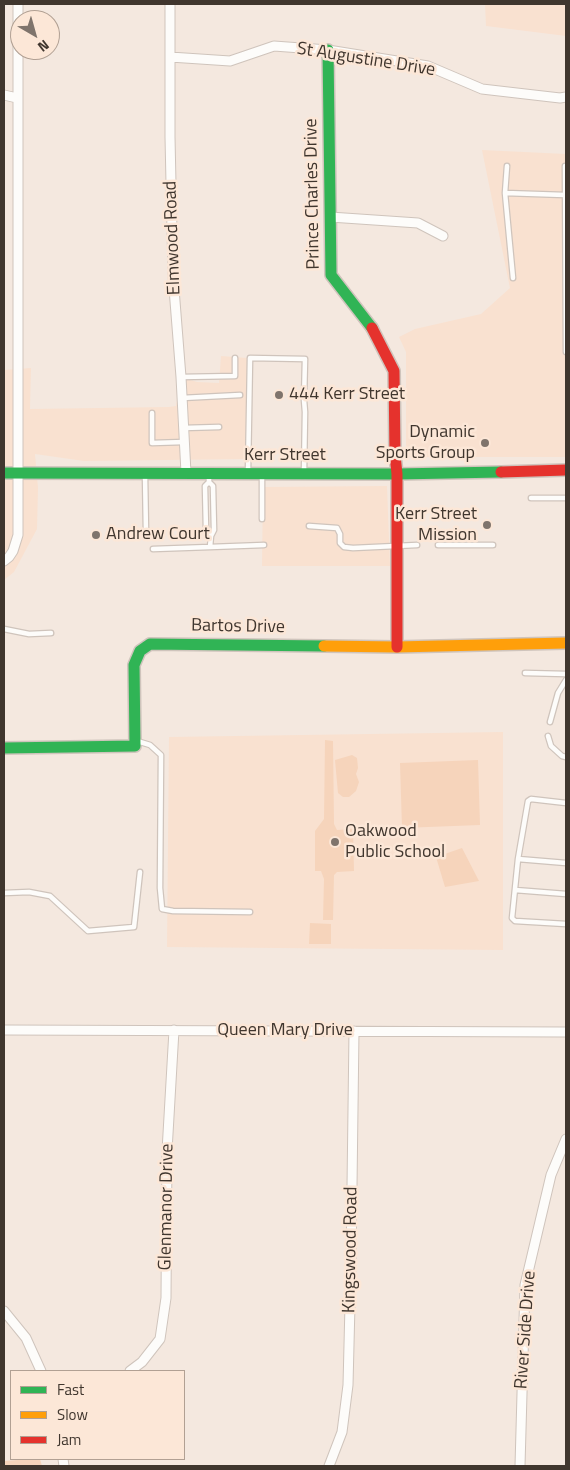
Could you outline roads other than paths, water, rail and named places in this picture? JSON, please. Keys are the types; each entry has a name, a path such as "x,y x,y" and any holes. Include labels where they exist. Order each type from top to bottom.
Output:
{"street":[{"path":"4,561 13,551 18,535 18,4"},
{"name":"Elmwood Road","path":"170,4 170,147 173,276 186,473"},
{"name":"St Augustine Drive","path":"170,57 230,61 274,46 328,50 428,66 482,89 564,99"},
{"name":"Prince Charles Drive","path":"328,50 331,275 373,329 394,371 397,474 397,647"},
{"path":"4,95 17,98"},
{"path":"330,217 418,223 442,236"},
{"name":"Kerr Street","path":"4,473 186,473 209,477 248,473 397,474 566,470"},
{"name":"Bartos Drive","path":"135,740 134,665 140,652 150,644 397,647 566,643"},
{"path":"4,748 135,746 135,740"},
{"name":"Queen Mary Drive","path":"4,1030 566,1032"},
{"name":"Glenmanor Drive","path":"131,1370 142,1362 160,1339 166,1298 167,1151 174,1030"},
{"name":"Kingswood Road","path":"329,1466 342,1432 348,1385 354,1031"},
{"name":"River Side Drive","path":"520,1466 525,1285 551,1175 566,1139"},
{"path":"4,1311 26,1338 41,1370"}],"lane":[{"path":"507,166 505,193 513,278"},
{"path":"565,166 566,352"},
{"path":"505,193 565,195"},
{"path":"181,377 235,376 235,358"},
{"path":"248,473 250,358 305,359 304,473"},
{"path":"182,398 240,395"},
{"path":"152,414 152,443 184,442"},
{"path":"183,428 219,427"},
{"path":"145,473 146,533"},
{"path":"262,473 262,519"},
{"path":"209,477 205,486 206,530 211,536"},
{"path":"209,477 214,486 214,530 211,536 210,547"},
{"path":"530,498 566,498"},
{"path":"310,526 337,528 340,534 340,543 344,547 417,545"},
{"path":"153,549 264,544"},
{"path":"438,545 493,545"},
{"path":"4,629 29,634 51,633"},
{"path":"525,673 566,674"},
{"path":"550,722 558,693 566,680"},
{"path":"548,736 551,746 562,756 566,757"},
{"path":"135,740 150,745 161,755 160,888 162,909 173,911 250,912"},
{"path":"566,803 529,800 518,859 512,918 513,921 566,924"},
{"path":"518,859 566,863"},
{"path":"4,893 30,892 50,896 88,931 134,928 140,872"},
{"path":"515,890 566,894"}],"place":[{"name":"444 Kerr Street","path":"279,395"},
{"name":"Dynamic Sports Group","path":"485,443"},
{"name":"Kerr Street Mission","path":"487,525"},
{"name":"Andrew Court","path":"96,535"},
{"name":"Oakwood Public School","path":"335,842"}]}
